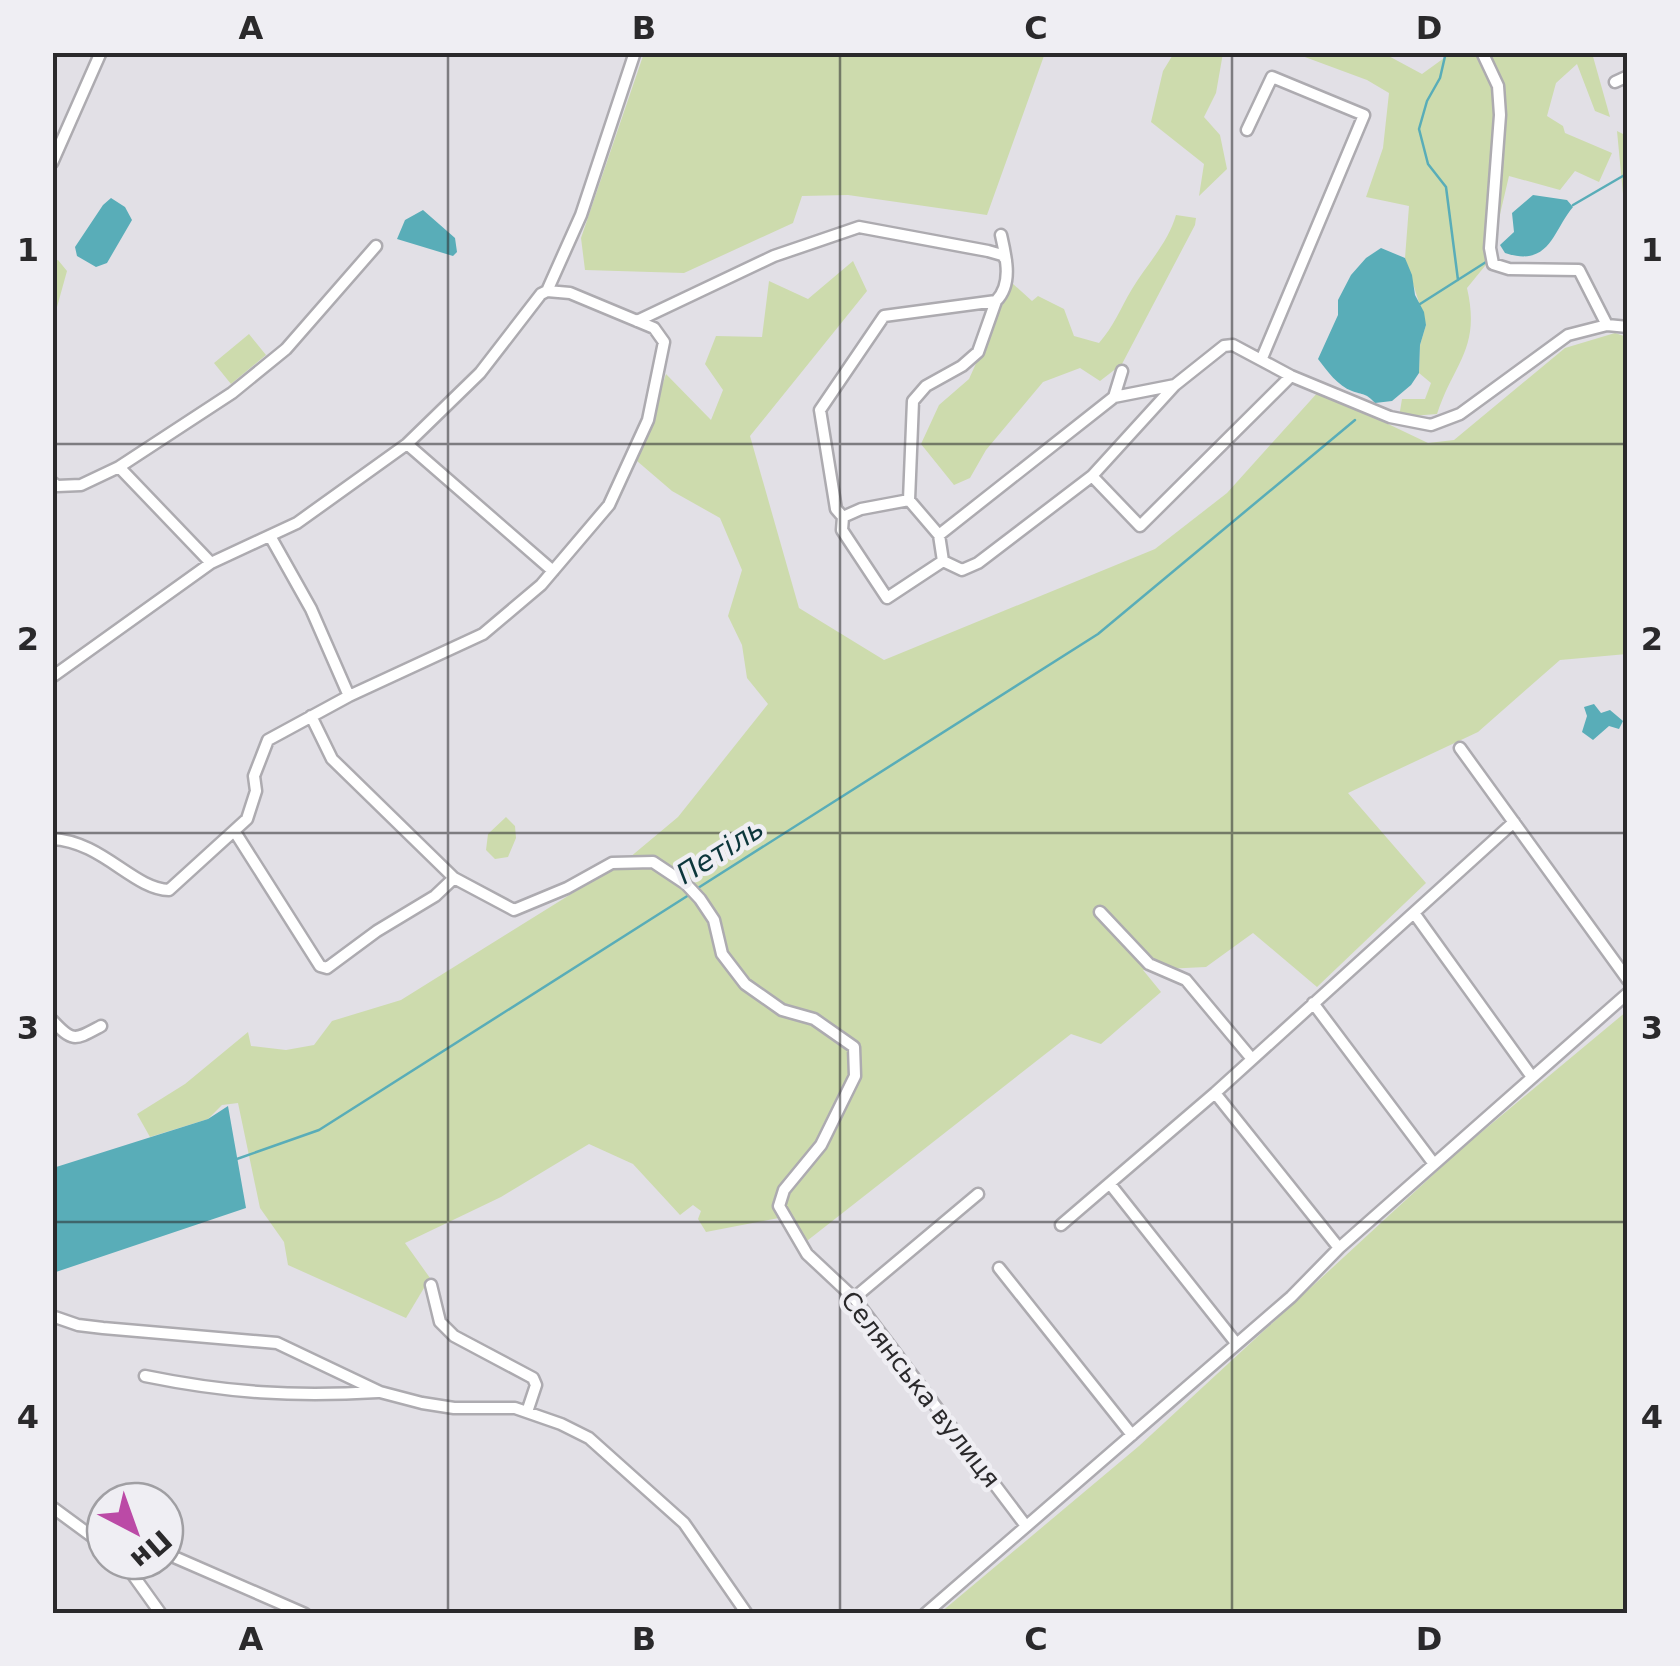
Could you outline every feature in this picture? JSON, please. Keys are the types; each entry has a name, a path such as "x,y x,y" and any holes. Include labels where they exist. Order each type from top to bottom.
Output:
{"street":[{"path":"52,163 100,52"},
{"path":"547,291 581,215 635,52"},
{"path":"1482,52 1498,86 1500,115 1490,248 1493,264 1510,269 1579,270 1606,325"},
{"path":"1247,130 1272,76 1364,115 1262,358"},
{"path":"1615,82 1628,76"},
{"path":"636,321 774,256 859,227 988,250 1002,255 1008,263"},
{"path":"944,561 939,534 909,500 913,401 926,386 978,352 996,301 1003,294 1008,263 1001,235"},
{"path":"52,482 57,486 81,485 119,467 232,393 286,349 376,246"},
{"path":"52,677 211,563 297,523 407,444 480,373 540,294 570,293 654,328 664,342 648,420 610,505 553,571 483,634 349,696 268,740 254,776 256,791 247,819 169,890 148,886 73,840 52,839"},
{"path":"944,561 887,598 842,530 843,517 836,509 820,410 884,316 996,301"},
{"path":"944,561 962,570 978,563 1092,476 1175,385 1224,346 1233,345 1291,376 1390,417 1424,426 1460,414 1568,335 1606,325 1628,327"},
{"path":"1114,397 1122,371"},
{"path":"1092,476 1140,526 1291,376"},
{"path":"939,534 1114,397 1175,385"},
{"path":"407,444 553,571"},
{"path":"119,467 211,563"},
{"path":"843,517 909,500"},
{"path":"270,536 311,609 349,696"},
{"path":"235,832 320,966 326,968 377,930 434,896 454,878 332,759 311,716"},
{"path":"1460,748 1628,980"},
{"path":"1061,1225 1215,1093 1514,822"},
{"name":"Селянська вулиця","path":"454,878 514,910 567,888 612,863 653,862 686,884 700,899 714,920 722,954 746,984 782,1010 814,1019 854,1047 855,1076 821,1145 784,1190 779,1206 806,1254 854,1298 1026,1526"},
{"path":"1100,912 1150,964 1186,980 1252,1059"},
{"path":"1414,913 1532,1078"},
{"path":"924,1614 1291,1298 1339,1248 1628,993"},
{"path":"1314,1003 1434,1164"},
{"path":"52,1020 67,1036 78,1038 101,1026"},
{"path":"1215,1093 1339,1248"},
{"path":"1110,1184 1236,1343"},
{"path":"854,1298 978,1194"},
{"path":"999,1268 1132,1434"},
{"path":"431,1285 440,1322 454,1336 533,1378 536,1385 528,1412"},
{"path":"52,1316 102,1328 277,1343 380,1392 454,1408 515,1408 528,1412 588,1438 672,1511 698,1541 747,1614"},
{"path":"145,1376 247,1394 315,1396 380,1392"},
{"path":"52,1507 85,1531"},
{"path":"185,1562 305,1614"},
{"path":"137,1581 161,1614"}],"green space":[{"path":"644,52 1045,53 987,215 848,195 802,196 793,223 684,273 585,270 581,238"},
{"path":"1174,53 1223,53 1216,93 1204,117 1220,135 1227,169 1199,196 1204,164 1151,122 1163,71"},
{"path":"1294,53 1383,53 1422,74 1451,53 1592,53 1610,117 1595,111 1577,64 1556,83 1547,116 1563,126 1565,133 1612,153 1599,182 1575,171 1560,190 1509,176 1489,261 1467,288 1471,326 1468,341 1437,414 1399,417 1402,399 1425,399 1431,383 1419,373 1420,345 1426,325 1405,258 1409,206 1366,197 1383,148 1389,93 1367,80"},
{"path":"1617,131 1627,136 1627,215 1625,215"},
{"path":"1176,215 1196,218 1195,225 1122,364 1100,381 1080,368 1043,382 986,450 970,478 954,485 921,444 939,405 969,379 1012,283 1032,301 1038,296 1064,309 1074,336 1099,343 1163,244"},
{"path":"58,260 67,271 53,310 53,261"},
{"path":"853,261 867,291 750,436 799,608 884,660 1155,549 1227,493 1319,391 1428,443 1454,440 1565,348 1615,333 1627,337 1627,654 1560,660 1478,732 1348,793 1426,883 1317,987 1253,933 1206,967 1143,970 1161,992 1101,1044 1071,1034 803,1244 784,1217 706,1232 698,1219 701,1211 693,1205 680,1215 633,1164 589,1144 501,1197 405,1243 430,1278 406,1318 288,1265 284,1242 260,1208 238,1103 222,1105 208,1119 150,1137 137,1114 185,1084 248,1032 251,1046 286,1050 314,1045 332,1021 401,1000 629,858 678,817 768,704 747,678 742,645 728,616 742,570 720,518 672,491 637,461 666,374 711,420 723,390 705,364 716,336 762,337 769,281 808,299"},
{"path":"249,334 266,355 231,384 214,363"},
{"path":"506,817 515,826 516,838 508,857 495,859 486,850 488,834"},
{"path":"1627,1011 1627,1613 940,1613 1139,1446 1460,1150"}],"water":[{"path":"1533,195 1567,200 1573,207 1541,251 1520,256 1505,253 1500,245 1514,232 1512,213"},
{"path":"111,198 125,207 132,220 107,263 96,267 77,256 75,247"},
{"path":"423,210 455,238 457,252 453,256 397,239 405,220"},
{"path":"1381,248 1405,258 1426,325 1420,345 1419,373 1392,401 1375,403 1342,386 1318,359 1351,275"},
{"path":"1594,704 1601,713 1610,710 1623,721 1619,729 1609,726 1593,740 1582,732 1587,716 1584,707"},
{"path":"228,1106 246,1208 53,1273 53,1168 208,1119"}],"waterway":[{"name":"Петіль","path":"1446,52 1419,129 1428,164 1446,187 1458,280"},
{"path":"1573,205 1628,173"},
{"name":"Петіль","path":"1420,304 1486,262"},
{"name":"Петіль","path":"698,888 1098,634 1355,420"},
{"name":"Петіль","path":"234,1160 319,1130 692,893"}]}
